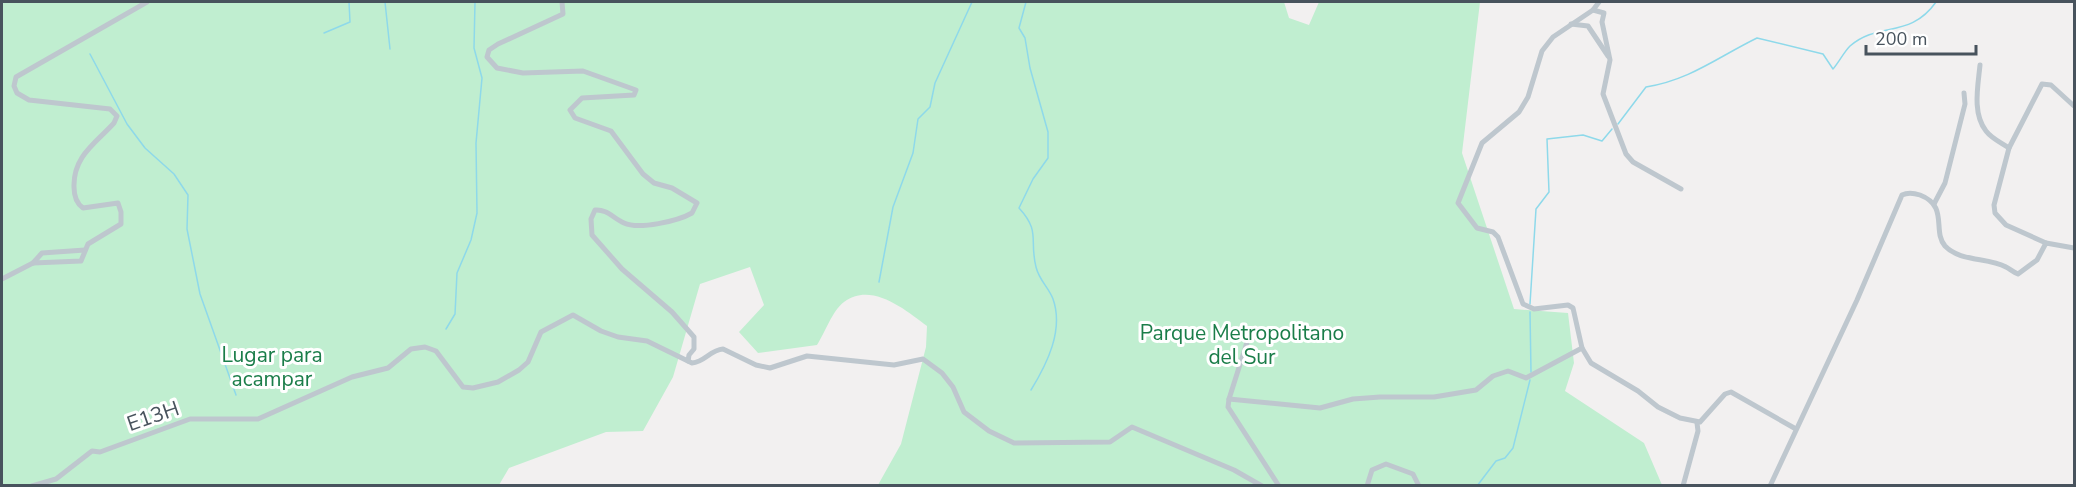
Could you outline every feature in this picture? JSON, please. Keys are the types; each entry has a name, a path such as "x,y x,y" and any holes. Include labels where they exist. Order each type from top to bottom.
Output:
{"street":[{"path":"33,263 81,261 88,244 121,224 121,212 116,202 83,208 77,203 74,183 81,157 114,123 115,112 103,108 29,100 17,93 14,81 22,72 147,2"},
{"path":"562,2 563,14 498,44 489,50 487,57 497,68 523,73 583,71 636,90 634,95 582,98 570,110 575,118 610,131 643,174 654,183 672,188 697,203 692,213 679,220 638,226 625,223 602,209 595,210 591,219 592,235 622,269 672,312 694,337 694,349 688,361 700,362 712,353 723,349 763,367 807,356 894,365 923,359 942,373 952,385 964,412 990,431 1014,443 1110,442 1126,428 1132,427 1234,470 1262,486"},
{"path":"1599,2 1593,10 1553,37 1542,51 1528,97 1519,112 1482,143 1458,204 1477,228 1493,232 1498,237 1523,304 1534,309 1568,305 1573,308 1582,348 1592,363 1604,373 1638,391 1658,407 1696,423 1705,419 1725,394 1731,392 1796,429"},
{"path":"1593,10 1604,13 1602,22 1609,57 1604,96 1626,154 1633,162 1681,189"},
{"path":"1570,24 1588,26 1609,57"},
{"path":"1980,65 1976,88 1981,122 1987,133 2009,148"},
{"path":"2074,106 2051,85 2042,84 2009,148 1994,201 1995,213 2006,225 2046,243 2074,248"},
{"path":"1934,204 1945,183 1965,104 1964,93"},
{"path":"1770,486 1902,195 1919,195 1934,204 1941,220 1943,241 1955,253 2007,267 2018,274 2022,274 2037,260 2046,243"},
{"path":"2,279 33,263 42,253 85,250"},
{"name":"E13H","path":"32,486 56,479 92,452 100,452 190,419 258,418 352,376 388,368 406,352 417,348 436,351 463,387 473,388 498,382 528,362 541,332 570,315 577,315 618,337 647,341 688,361"},
{"path":"1250,333 1228,407 1279,486"},
{"path":"1229,399 1320,408 1353,399 1380,397 1414,399 1458,394 1476,390 1493,376 1508,371 1526,378 1582,348"},
{"path":"1683,486 1698,430 1696,423"},
{"path":"1366,486 1372,470 1386,464 1413,474 1419,486"}],"green space":[{"path":"2,2 1284,2 1289,18 1309,25 1319,2 1480,2 1462,153 1514,309 1568,313 1574,363 1565,391 1644,443 1662,485 878,485 901,444 926,347 927,326 888,300 877,296 854,296 836,311 817,345 758,353 739,332 764,305 750,267 700,284 673,377 643,431 606,432 509,468 499,485 2,485"}],"waterway":[{"path":"324,33 350,22 349,2"},
{"path":"385,2 390,49"},
{"path":"446,329 455,314 457,273 471,240 477,213 476,143 482,78 474,48 475,2"},
{"path":"879,282 893,207 913,153 918,119 930,107 935,83 972,2"},
{"path":"1026,2 1019,28 1025,38 1030,68 1048,132 1048,158 1033,179 1019,208 1030,223 1036,267 1053,299 1056,311 1052,346 1031,390"},
{"path":"1618,124 1646,87 1662,84 1690,73 1757,38 1823,54 1833,69 1850,46 1861,38 1916,21 1936,2"},
{"path":"90,54 127,124 145,148 174,174 188,195 187,229 200,294 236,395"},
{"path":"1530,304 1536,209 1549,192 1547,139 1583,135 1602,141 1612,129"},
{"path":"1530,312 1531,372"},
{"path":"1477,486 1496,461 1505,458 1513,448 1530,380"}],"park label":[{"name":"Parque Metropolitano del Sur","path":"1242,345"},
{"name":"Lugar para acampar","path":"272,367"}]}
